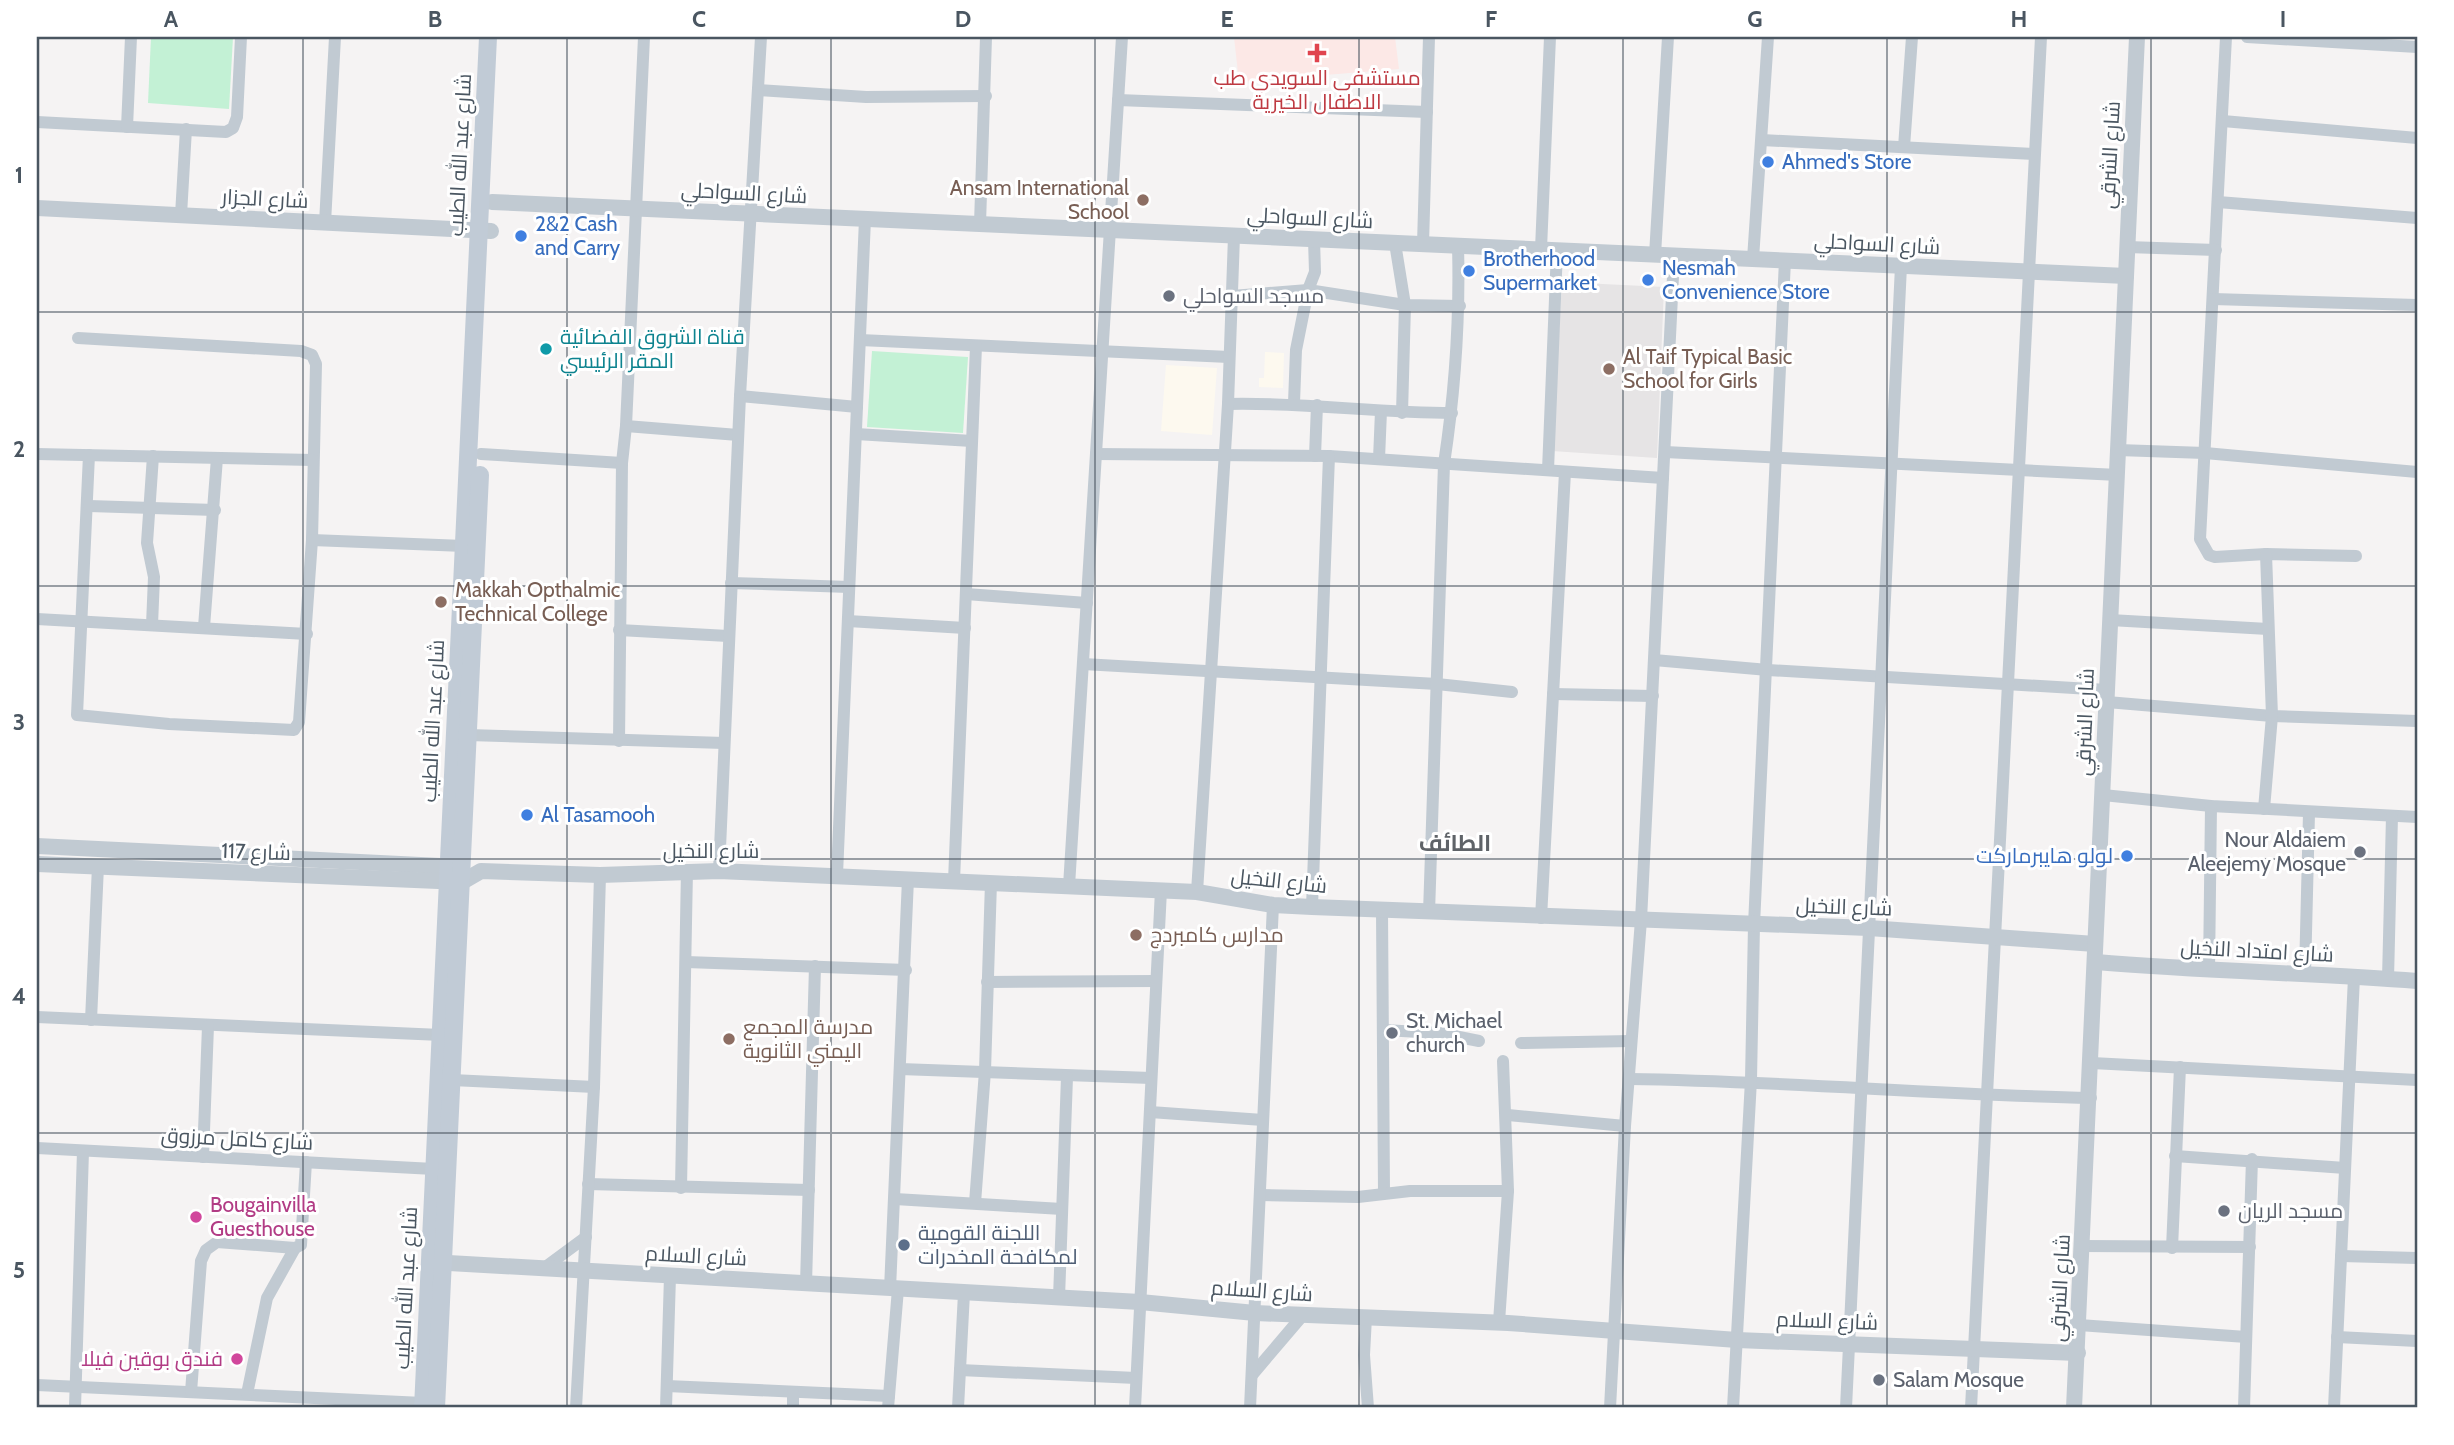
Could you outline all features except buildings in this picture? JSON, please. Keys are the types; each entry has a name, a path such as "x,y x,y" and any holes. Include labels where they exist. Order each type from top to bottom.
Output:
{"main road":[{"name":"شارع عبد الله الطيب","path":"487,202 488,37"},
{"name":"شارع عبد الله الطيب","path":"436,1262 435,1169 441,1034 459,874 468,736 464,546 500,37"},
{"name":"شارع عبد الله الطيب","path":"427,1406 452,1080 465,661 481,454 485,230"}],"street":[{"path":"127,127 131,37"},
{"path":"37,122 226,132 233,128 237,117 241,37"},
{"path":"326,223 335,37"},
{"path":"620,741 622,463 644,37"},
{"path":"719,871 738,435 761,37"},
{"path":"980,224 986,37"},
{"path":"1069,886 1122,37"},
{"path":"1423,244 1429,37"},
{"path":"1548,470 1550,37"},
{"path":"1655,255 1668,37"},
{"path":"1753,259 1768,37"},
{"path":"1904,147 1912,37"},
{"path":"1971,1408 2041,37"},
{"name":"شارع الشرقي","path":"2074,1408 2091,1098 2095,944 2137,37"},
{"path":"2226,37 2200,539 2209,555 2215,557 2266,554 2356,556"},
{"path":"2247,37 2409,43"},
{"path":"758,90 866,97 986,96"},
{"path":"1118,100 1427,113"},
{"path":"2223,121 2417,138"},
{"path":"181,215 186,129"},
{"path":"1762,140 2034,153"},
{"name":"شارع السواحلي","path":"487,202 2126,276"},
{"path":"2218,202 2417,218"},
{"name":"شارع الجزار","path":"37,208 485,230"},
{"path":"836,875 865,219"},
{"path":"1197,892 1228,404 1234,236"},
{"path":"1294,402 1296,350 1308,290 1315,272 1314,239"},
{"path":"1395,243 1405,305 1402,413"},
{"path":"1429,913 1444,464 1452,413 1460,306 1458,246"},
{"path":"2127,247 2216,250"},
{"path":"1610,1408 1625,1126 1641,920 1674,256"},
{"path":"1733,1408 1751,1080 1755,925 1785,260"},
{"path":"1846,1408 1901,266"},
{"path":"1232,296 1308,290 1405,305 1460,306"},
{"path":"2213,299 2417,305"},
{"path":"78,338 301,351 312,355 316,365 312,540 299,722 294,730 273,731 77,715 89,506 89,455"},
{"path":"860,340 1229,357"},
{"path":"954,881 976,346"},
{"path":"740,396 857,407"},
{"path":"1228,404 1294,402 1402,413 1452,413"},
{"path":"1315,456 1317,405"},
{"path":"1379,459 1381,411"},
{"path":"626,426 738,435"},
{"path":"856,434 972,441"},
{"path":"2118,450 2205,453 2417,472"},
{"path":"1665,452 2118,475"},
{"path":"37,454 313,460"},
{"path":"481,454 622,463"},
{"path":"1096,454 1329,456 1663,478"},
{"path":"152,625 154,578 147,543 153,456"},
{"path":"1312,908 1329,456"},
{"path":"204,628 217,458"},
{"path":"1541,918 1565,472"},
{"path":"89,506 215,510"},
{"path":"312,540 464,546"},
{"path":"2264,809 2272,716 2266,554"},
{"path":"732,583 849,587"},
{"path":"966,594 1087,603"},
{"path":"37,619 307,634"},
{"path":"2110,620 2268,629"},
{"path":"848,621 965,628"},
{"path":"619,629 728,636"},
{"path":"1654,660 1768,670 2007,684 2272,716 2417,721"},
{"path":"1083,664 1437,684 1512,692"},
{"path":"1553,694 1653,696"},
{"path":"468,736 724,743"},
{"path":"2103,795 2309,813 2417,817"},
{"path":"2208,971 2211,806"},
{"path":"2305,973 2309,813"},
{"path":"2388,979 2392,816"},
{"name":"شارع 117","path":"37,846 459,874"},
{"name":"شارع 117","path":"37,864 459,874"},
{"path":"91,1020 98,866"},
{"path":"681,1188 687,870"},
{"name":"شارع النخيل","path":"459,874 496,871 600,875 687,870 836,875 1197,892 1273,905 1312,908 1869,929 2095,944"},
{"path":"576,1408 594,1087 600,875"},
{"path":"667,1386 793,1392 889,1402 908,879"},
{"path":"975,1203 985,1071 991,882"},
{"path":"1135,1408 1161,890"},
{"path":"1250,1408 1273,905"},
{"path":"1382,911 1384,1192"},
{"path":"686,962 906,970"},
{"name":"شارع امتداد النخيل","path":"2096,962 2208,971 2305,973 2417,981"},
{"path":"806,1284 815,966"},
{"path":"2334,1408 2354,977"},
{"path":"987,982 1156,981"},
{"path":"37,1017 441,1034"},
{"path":"203,1157 208,1026"},
{"path":"1382,1030 1439,1033 1479,1041"},
{"path":"1521,1043 1631,1041"},
{"path":"1499,1322 1508,1191 1508,1115 1503,1061"},
{"path":"2092,1063 2417,1080"},
{"path":"2172,1248 2180,1068"},
{"path":"900,1069 1152,1079"},
{"path":"1059,1298 1068,1077"},
{"path":"1630,1079 1751,1080 1986,1096 2091,1098"},
{"path":"452,1080 594,1087"},
{"path":"1150,1112 1263,1120"},
{"path":"1508,1115 1625,1126"},
{"name":"شارع كامل مرزوق","path":"37,1149 435,1169"},
{"path":"75,1408 83,1151"},
{"path":"2175,1156 2252,1159 2345,1168"},
{"path":"2244,1408 2252,1159"},
{"path":"191,1392 201,1261 206,1250 217,1242 295,1248 301,1245 306,1162"},
{"path":"588,1184 809,1190"},
{"path":"1260,1195 1358,1197 1384,1192 1508,1191"},
{"path":"895,1199 1062,1209"},
{"path":"544,1268 586,1237"},
{"path":"2083,1246 2250,1247"},
{"path":"247,1394 267,1298 295,1248"},
{"path":"2341,1256 2417,1258"},
{"name":"شارع السلام","path":"436,1262 1140,1302 1255,1313 1499,1322 1737,1340 1848,1342 2078,1353"},
{"path":"666,1408 670,1276"},
{"path":"958,1408 964,1293"},
{"path":"1252,1375 1303,1315"},
{"path":"1366,1317 1364,1355 1368,1408"},
{"path":"2079,1325 2246,1337"},
{"path":"2337,1337 2417,1341"},
{"path":"960,1370 1136,1378"},
{"path":"37,1385 247,1394 293,1402 427,1406"},
{"path":"793,1392 793,1408"}],"shaded area":[{"name":"مستشفى السويدي طب الاطفال الخيرية","path":"1234,37 1395,37 1399,69 1239,82"},
{"name":"Al Taif Typical Basic School for Girls","path":"1562,282 1664,287 1657,458 1552,451"},
{"path":"1265,352 1284,353 1283,388 1259,387 1259,378 1264,378"},
{"path":"1166,365 1217,368 1212,435 1161,431"}],"green space":[{"path":"151,37 233,37 229,109 148,103"},
{"path":"872,351 968,357 963,433 867,427"}],"place":[{"name":"مستشفى السويدي طب الاطفال الخيرية","path":"1317,53"},
{"name":"Ahmed's Store","path":"1768,162"},
{"name":"Ansam International School","path":"1143,200"},
{"name":"2&2 Cash and Carry","path":"521,236"},
{"name":"Brotherhood Supermarket","path":"1469,271"},
{"name":"Nesmah Convenience Store","path":"1648,280"},
{"name":"مسجد السواحلي","path":"1169,296"},
{"name":"قناة الشروق الفضائية المقر الرئيسي","path":"546,349"},
{"name":"Al Taif Typical Basic School for Girls","path":"1609,369"},
{"name":"Makkah Opthalmic Technical College","path":"441,602"},
{"name":"Al Tasamooh","path":"527,815"},
{"name":"Nour Aldaiem Aleejemy Mosque","path":"2360,852"},
{"name":"لولو هايبرماركت","path":"2127,856"},
{"name":"مدارس كامبردج","path":"1136,935"},
{"name":"St. Michael church","path":"1392,1033"},
{"name":"مدرسة المجمع اليمني الثانوية","path":"729,1039"},
{"name":"مسجد الريان","path":"2224,1211"},
{"name":"Bougainvilla Guesthouse","path":"196,1217"},
{"name":"اللجنة القومية لمكافحة المخدرات","path":"904,1245"},
{"name":"فندق بوقين فيلا","path":"237,1359"},
{"name":"Salam Mosque","path":"1879,1380"}],"district":[{"name":"الطائف","path":"1455,843"}]}
